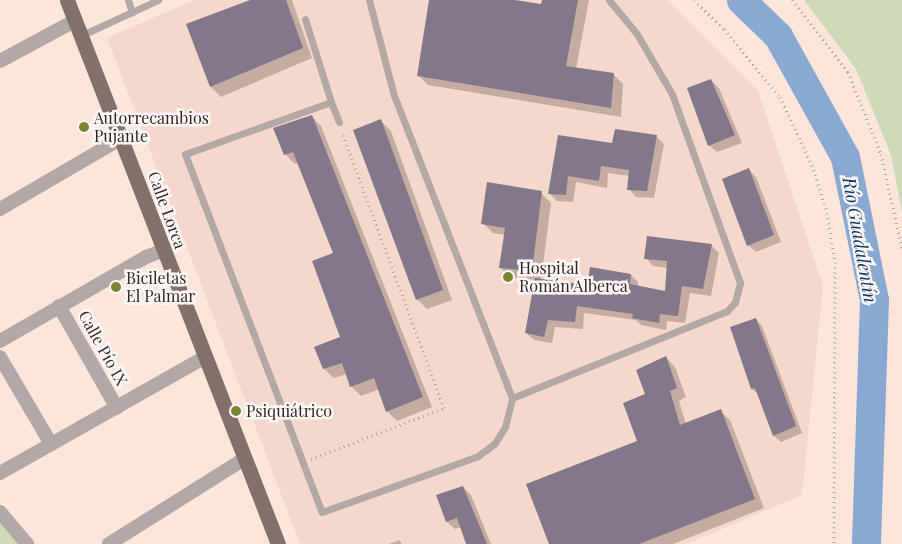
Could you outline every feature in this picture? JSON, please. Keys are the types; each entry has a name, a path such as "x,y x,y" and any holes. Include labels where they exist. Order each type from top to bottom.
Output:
{"main road":[{"name":"Calle Lorca","path":"67,0 278,544"}],"street":[{"path":"0,61 76,20"},
{"path":"0,209 122,138"},
{"path":"0,341 59,306 164,250"},
{"name":"Calle Pío IX","path":"59,306 117,408"},
{"path":"0,357 51,444"},
{"path":"0,474 204,357"},
{"path":"109,544 244,459"},
{"path":"0,512 27,544"}],"lane":[{"path":"128,0 132,12"},
{"path":"82,35 158,0"},
{"path":"331,102 185,154 322,512 478,456 495,442 505,427 512,398 393,92 369,0"},
{"path":"512,398 727,311 735,302 740,283 672,94 637,34 609,0"},
{"path":"305,19 339,122"}],"path":[{"path":"694,0 724,29 780,97 812,165 827,213 835,262 834,544"},
{"path":"792,0 848,72 881,154 902,249"},
{"path":"303,462 444,408 339,122"}],"shaded area":[{"name":"Hospital Román Alberca","path":"194,0 668,0 758,90 823,286 802,495 687,544 300,544 107,38"}],"green space":[{"path":"804,0 902,0 902,213 891,155 856,69"},
{"path":"0,521 20,544 0,544"}],"building":[{"path":"250,0 286,0 303,48 210,87 186,24"},
{"path":"429,0 515,0 541,4 542,0 578,0 566,66 614,73 611,108 417,76"},
{"path":"711,79 735,135 708,146 687,88"},
{"path":"312,115 423,397 386,412 374,378 350,387 342,363 323,369 314,347 340,337 312,261 333,253 293,152 284,155 273,128"},
{"path":"381,119 443,290 416,300 353,130"},
{"path":"615,129 657,135 647,191 627,190 629,170 601,166 599,181 568,176 566,195 548,194 558,135 612,143"},
{"path":"749,168 774,235 747,246 722,179"},
{"path":"487,182 542,191 532,271 499,268 505,228 481,224"},
{"path":"647,236 712,244 703,289 682,286 678,316 660,314 659,323 632,318 633,314 577,306 575,322 548,320 544,337 525,333 535,278 587,285 590,267 631,274 630,284 665,291 667,261 644,259"},
{"path":"756,318 796,426 773,436 755,388 751,389 730,327"},
{"path":"666,356 677,388 670,391 680,425 721,409 755,499 639,544 549,544 526,484 637,441 623,403 645,394 636,370"},
{"path":"463,486 487,544 466,544 457,518 446,522 436,495"}],"waterway":[{"name":"Río Guadalentín","path":"741,0 778,36 845,157 874,300 866,544"}],"place":[{"name":"Autorrecambios Pujante","path":"84,127"},
{"name":"Hospital Román Alberca","path":"508,277"},
{"name":"Biciletas El Palmar","path":"116,287"},
{"name":"Psiquiátrico","path":"236,411"}]}
